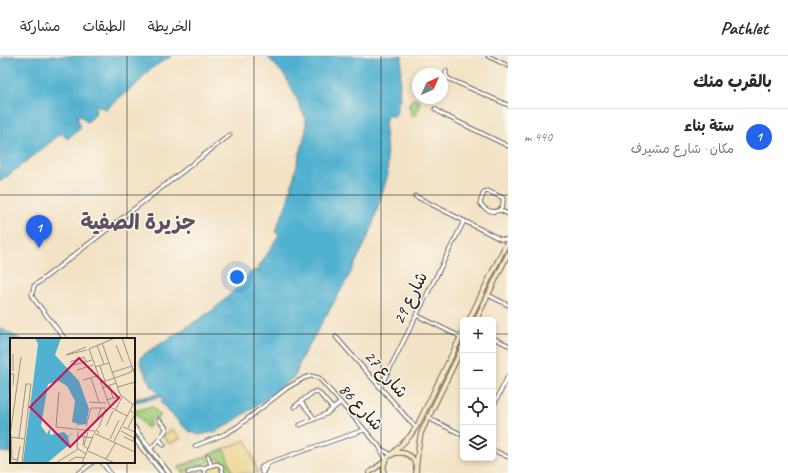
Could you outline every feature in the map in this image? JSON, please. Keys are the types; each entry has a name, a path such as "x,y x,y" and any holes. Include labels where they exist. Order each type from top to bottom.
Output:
{"main road":[{"path":"470,317 507,242"},
{"path":"477,317 508,255 504,256 502,253"},
{"path":"498,261 502,260 504,263"},
{"path":"369,473 386,461 416,428 460,337"},
{"path":"416,471 420,438 426,422 460,352"},
{"path":"392,454 397,453 408,455 412,458 416,471"},
{"path":"384,473 386,461"}],"street":[{"path":"488,56 508,66"},
{"path":"448,78 508,105"},
{"path":"435,109 442,114 508,146"},
{"path":"435,114 442,114"},
{"path":"63,338 33,298 32,290 38,283 66,260 230,135"},
{"path":"500,210 503,198 490,191 486,191 480,200 481,205 493,212 500,210 508,214"},
{"path":"415,196 507,242"},
{"name":"شارع 29","path":"380,388 464,221"},
{"path":"488,295 508,305"},
{"path":"416,315 460,337"},
{"name":"شارع 27","path":"336,336 416,428"},
{"path":"496,339 508,345"},
{"name":"شارع 86","path":"195,446 225,434 237,427 287,388 308,376 315,376 319,378 379,446 392,454"},
{"path":"496,401 508,376"},
{"path":"294,407 314,392 319,393 332,409"},
{"path":"323,397 330,392"},
{"path":"301,402 315,419"},
{"path":"300,425 315,419 340,403"},
{"path":"429,416 434,421 460,434"},
{"path":"150,449 166,429 159,420"},
{"path":"426,422 434,421"},
{"path":"263,473 261,470 263,466 270,463 364,430"},
{"path":"136,432 169,473"},
{"path":"135,439 162,473"},
{"path":"159,439 164,445"},
{"name":"شارع 86","path":"379,446 386,461"},
{"path":"496,451 508,457"},
{"path":"208,456 211,465"},
{"path":"79,473 92,463"},
{"path":"103,463 110,473"},
{"path":"188,473 200,468 205,469 211,465 219,464 223,473"}],"green space":[{"path":"412,100 412,104 419,104 417,114 412,116 409,105"},
{"path":"152,406 161,416 156,419 155,417 149,421 151,425 147,428 135,411"},
{"path":"224,449 233,473 225,473 220,458 213,461 210,454"},
{"path":"208,455 209,462 182,472 179,469 180,467"}],"sand":[{"path":"172,429 181,438 169,444 163,436"},
{"path":"246,440 258,473 233,473 224,449 215,452"},
{"path":"210,454 213,461 220,458 225,473 204,473 202,469 199,470 200,473 195,473 198,472 197,470 191,473 182,473 179,469 180,466","holes":["207,456 209,462 182,472 179,469 180,467"]}],"water":[{"path":"6,56 172,56 150,70 140,81 106,109 98,106 97,104 95,115 87,122 79,115 77,116 81,128 67,139 62,133 0,182 0,60"},
{"path":"267,56 402,56 399,96 401,98 399,100 396,114 386,118 385,129 388,174 370,233 348,278 301,359 295,376 273,394 231,423 217,431 200,435 188,431 167,410 161,401 163,400 162,397 135,402 135,399 159,394 152,387 140,363 141,357 213,310 233,292 249,274 255,270 260,272 257,268 262,262 264,263 263,261 279,235 275,232 287,203 306,130 306,120 285,76"},
{"path":"0,328 18,338 10,338 10,453 0,452"}],"place":[{"name":"ستة بناء","path":"39,248"}],"district":[{"name":"جزيرة الصفية","path":"138,222"}]}
